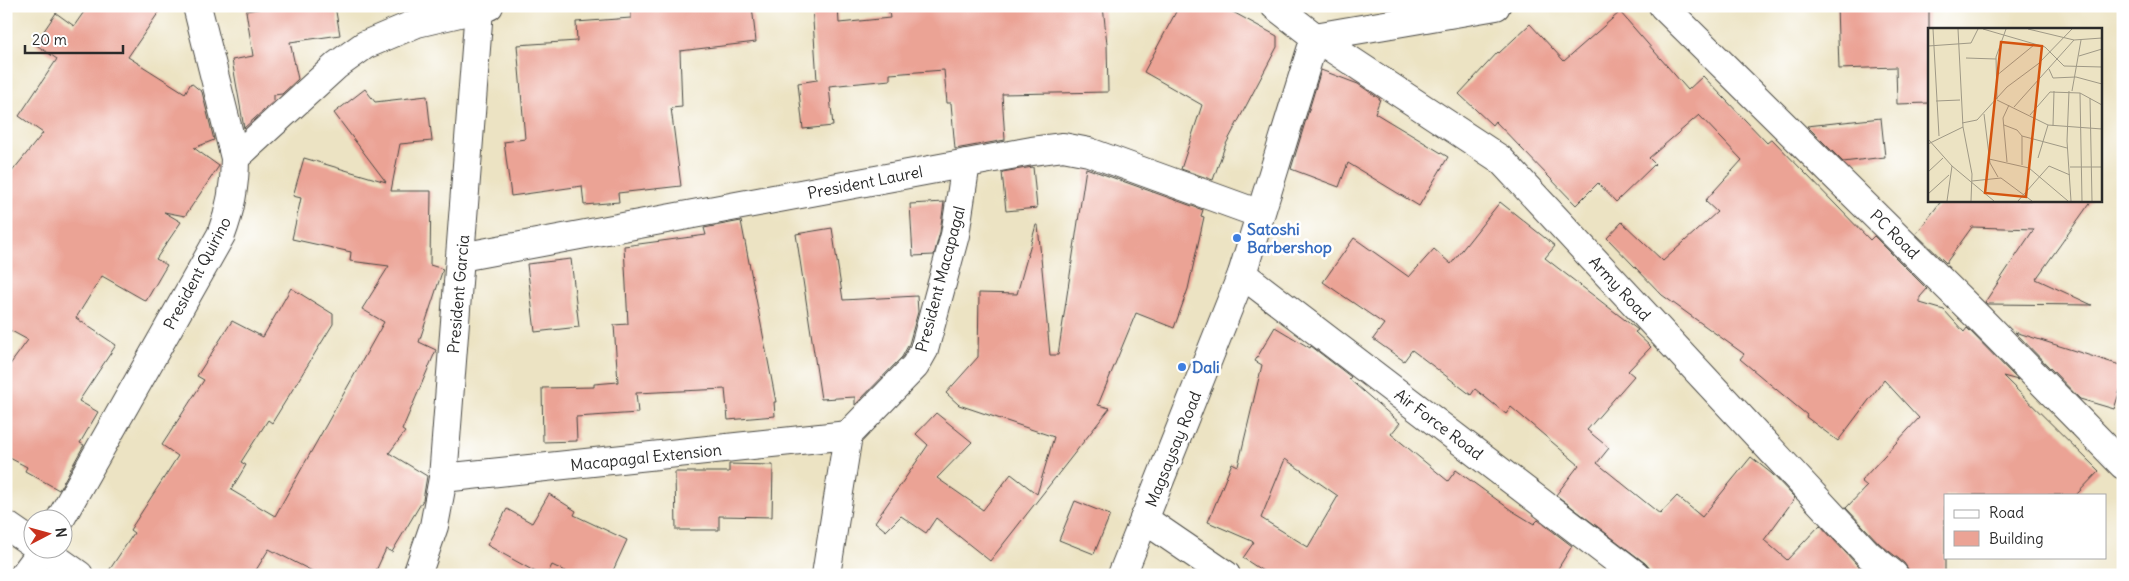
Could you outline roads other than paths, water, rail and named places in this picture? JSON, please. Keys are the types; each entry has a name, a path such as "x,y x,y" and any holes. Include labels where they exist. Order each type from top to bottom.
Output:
{"street":[{"name":"President Quirino","path":"67,508 221,234 231,208 235,177 235,158 197,6"},
{"name":"Army Road","path":"1275,6 1315,37 1500,159 1869,555 1894,575"},
{"path":"1315,37 1496,6"},
{"name":"PC Road","path":"1663,6 1970,309 2123,465"},
{"name":"President Garcia","path":"235,158 337,65 365,45 417,23 484,8 444,478 434,526 417,575"},
{"name":"Magsaysay Road","path":"1122,575 1242,274 1315,37"},
{"name":"President Laurel","path":"462,257 966,162 1063,147 1088,152 1260,214"},
{"name":"President Macapagal","path":"848,435 915,366 924,350 957,228 966,162"},
{"name":"Air Force Road","path":"1242,274 1636,575"},
{"path":"826,575 848,435"},
{"name":"Macapagal Extension","path":"444,478 848,435"},
{"path":"1144,519 1226,575"},
{"path":"6,525 22,536"},
{"path":"24,575 34,558"},
{"path":"54,558 79,575"}],"place":[{"name":"Satoshi Barbershop","path":"1237,238"},
{"name":"Dali","path":"1182,367"}]}
